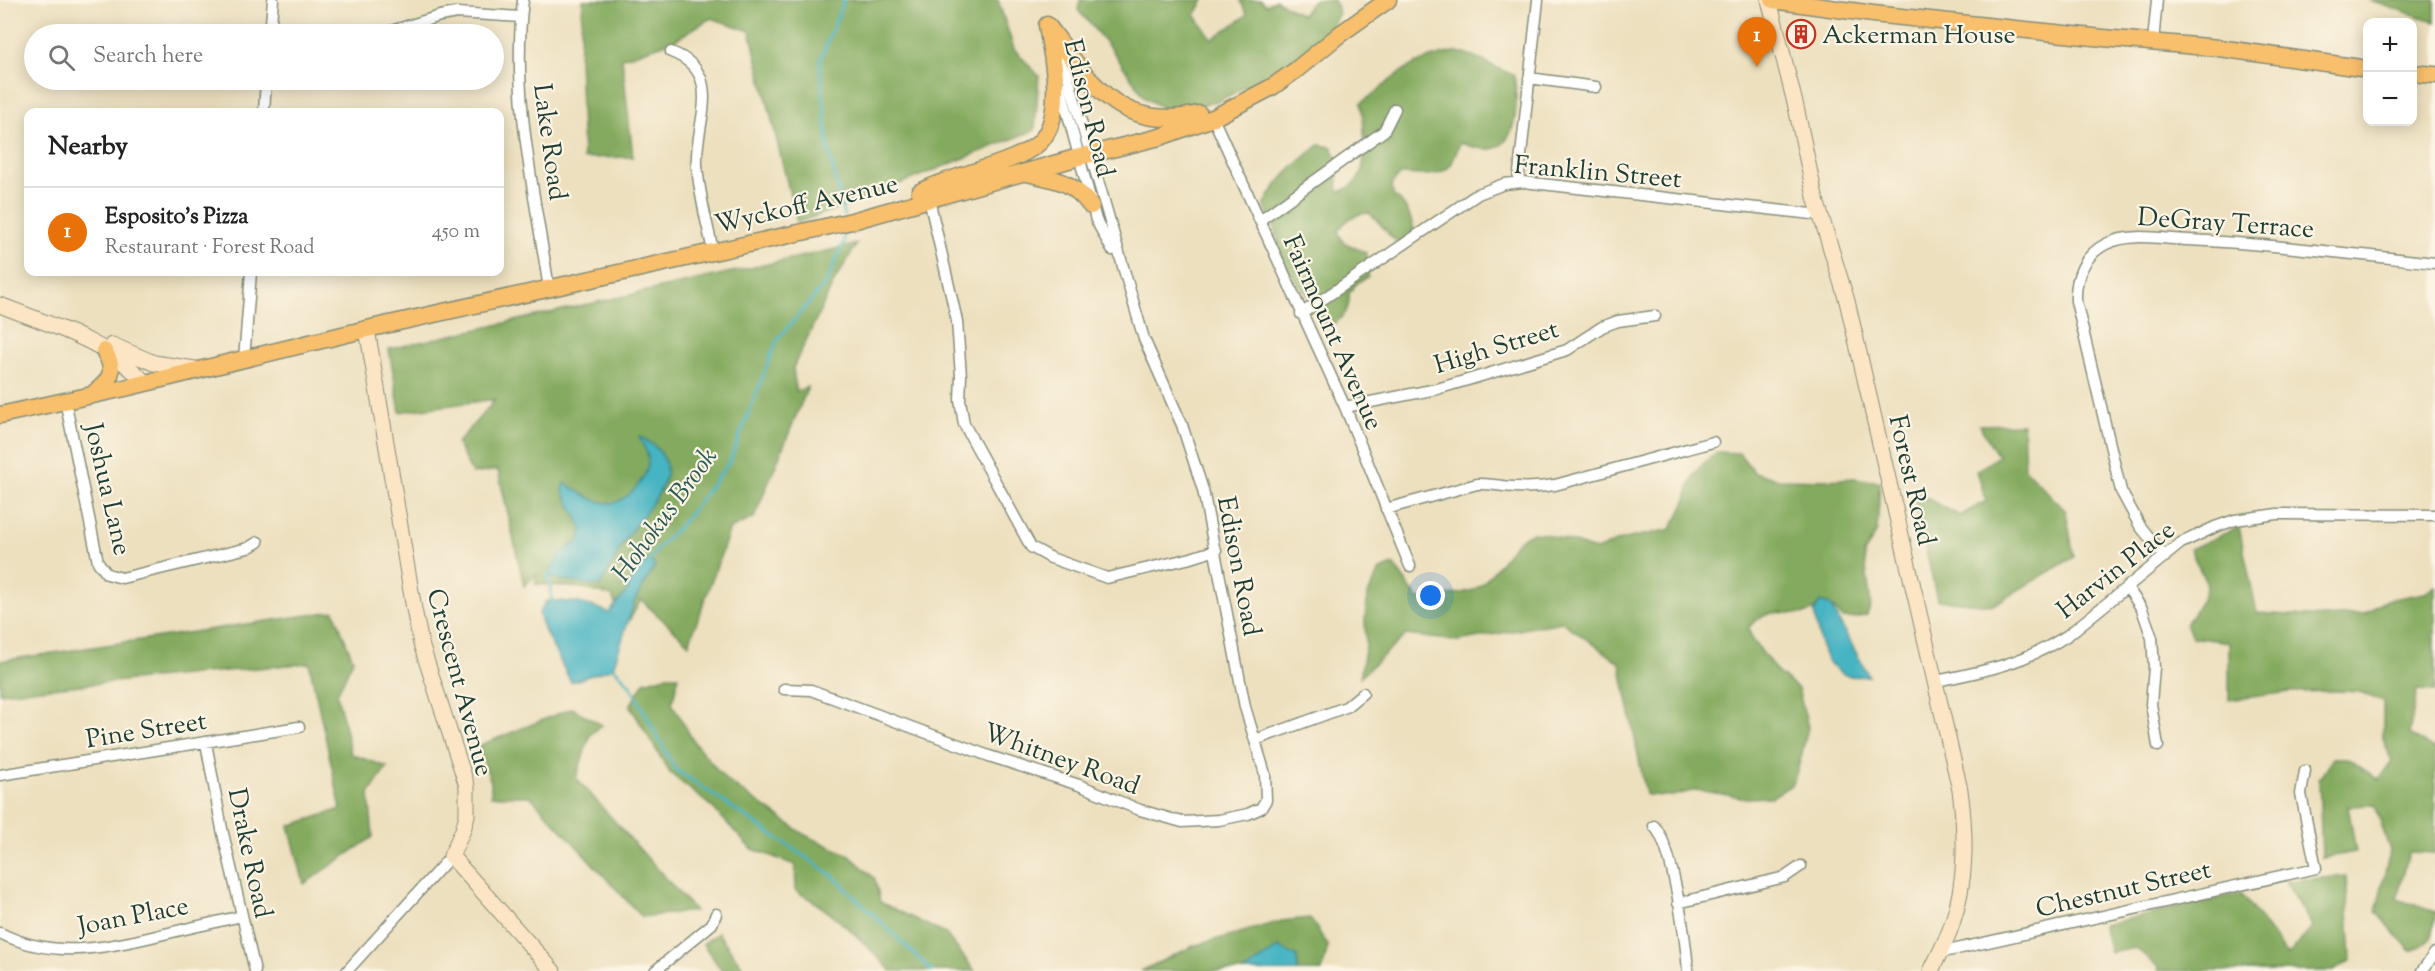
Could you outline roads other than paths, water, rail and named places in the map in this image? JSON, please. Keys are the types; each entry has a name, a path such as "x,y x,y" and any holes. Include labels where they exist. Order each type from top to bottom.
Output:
{"main road":[{"name":"Wyckoff Avenue","path":"0,305 99,347 119,358 144,382 200,370 367,329 844,222 1160,137 1213,118 1241,104 1296,70 1340,34 1389,0"},
{"path":"1771,0 1873,14 2219,48 2363,68"},
{"name":"Forest Road","path":"1771,0 1821,215 1847,301 1960,790 1965,838 1963,870 1956,911 1931,971"},
{"path":"1047,25 1092,83 1112,100 1137,113 1160,119 1178,118 1241,104"},
{"path":"889,210 928,188 1024,153 1041,141 1054,114 1056,92 1047,25"},
{"path":"2417,73 2435,75"},
{"path":"1023,173 1061,181 1079,191 1091,206"},
{"name":"Crescent Avenue","path":"367,329 421,644 466,786 467,815 464,830 451,856"},
{"name":"Wyckoff Avenue","path":"99,347 106,343 154,363 200,370"},
{"path":"92,394 105,385 110,378 110,360 99,347"},
{"path":"0,415 144,382"},
{"path":"451,856 553,971"}],"street":[{"path":"271,24 273,0"},
{"name":"Lake Road","path":"523,0 518,71 549,289"},
{"path":"1518,182 1538,0"},
{"path":"2153,42 2157,0"},
{"path":"414,24 457,13 521,16"},
{"name":"Edison Road","path":"1047,25 1084,156 1144,339 1190,448 1203,490 1245,707 1254,740"},
{"path":"671,52 686,60 694,68 704,87 705,108 696,156 697,174 713,251"},
{"path":"1529,78 1596,87"},
{"path":"264,108 265,90"},
{"path":"1260,220 1384,131 1395,110"},
{"name":"Fairmount Avenue","path":"1213,118 1345,406 1410,566"},
{"name":"Edison Road","path":"1084,156 1091,206 1122,269"},
{"name":"Franklin Street","path":"1301,314 1478,194 1504,184 1518,182 1821,215"},
{"path":"929,199 957,321 961,376 960,400 964,424 1031,547 1051,558 1107,578 1216,550"},
{"name":"DeGray Terrace","path":"2164,557 2129,508 2116,473 2076,301 2077,278 2086,260 2106,244 2128,238 2235,243 2435,263"},
{"path":"244,360 251,276"},
{"name":"High Street","path":"1345,406 1437,389 1567,350 1602,327 1618,321 1655,316"},
{"name":"Joshua Lane","path":"65,400 98,562 107,574 122,578 248,548 258,542"},
{"path":"1386,509 1477,484 1489,483 1512,487 1548,486 1713,442"},
{"name":"Harvin Place","path":"1935,681 1988,671 2030,657 2068,635 2164,557 2196,535 2235,520 2277,514 2435,515"},
{"path":"2127,587 2142,609 2152,638 2154,667 2151,704 2158,746"},
{"name":"Whitney Road","path":"784,689 811,690 989,756 1079,785 1140,810 1182,822 1219,820 1248,814 1261,808 1266,800 1267,790 1265,774 1254,740"},
{"path":"1254,740 1346,707 1363,693"},
{"name":"Pine Street","path":"0,774 299,727"},
{"name":"Drake Road","path":"206,743 241,916 255,971"},
{"name":"Chestnut Street","path":"1940,953 2316,868 2301,794 2305,771"},
{"path":"1654,826 1663,839 1678,903 1688,971"},
{"name":"Crescent Avenue","path":"346,971 451,856"},
{"path":"1678,903 1785,877 1801,866"},
{"path":"655,971 712,924 716,914"},
{"name":"Joan Place","path":"0,933 45,948 86,950 109,948 241,916"},
{"path":"2422,971 2435,953"}],"water":[{"path":"639,436 656,447 664,459 666,472 663,485 656,498 627,537 600,586 556,579 548,574 561,553 579,541 583,530 563,491 565,483 597,501 608,503 622,499 636,488 648,465 647,455"},
{"path":"650,560 655,566 635,600 613,668 571,682 545,632 539,614 546,601 594,606 609,613 627,591 638,565"},
{"path":"1820,602 1830,605 1869,676 1849,676 1832,666 1827,659 1820,641 1814,612"},
{"path":"1279,947 1297,957 1298,971 1245,971"}],"waterway":[{"name":"Hohokus Brook","path":"844,0 820,61 828,147 844,216"},
{"name":"Hohokus Brook","path":"649,562 658,548 685,520 730,461 777,340 826,283 844,242 844,229"},
{"path":"548,574 552,601"},
{"name":"Hohokus Brook","path":"611,665 630,685 675,769 832,875 932,971"}],"place":[{"name":"Ackerman House","path":"1801,34"},
{"name":"Esposito's Pizza","path":"1757,67"}]}
